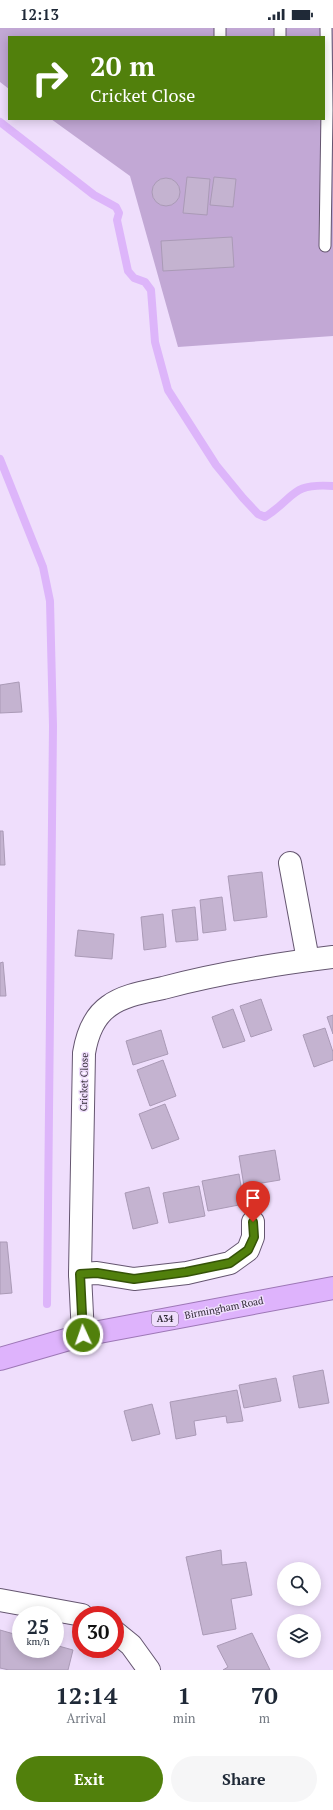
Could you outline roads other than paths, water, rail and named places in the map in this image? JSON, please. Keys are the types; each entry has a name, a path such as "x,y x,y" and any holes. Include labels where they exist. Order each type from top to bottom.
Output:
{"highway":[{"name":"Birmingham Road","path":"0,1359 83,1335 333,1288"}],"street":[{"path":"290,862 308,960"},
{"name":"Cricket Close","path":"83,1335 80,1274 84,1053 90,1029 97,1018 108,1006 121,999 136,994 202,978 333,957"},
{"path":"80,1274 97,1273 134,1279 186,1272 230,1263 248,1250 254,1237 253,1222"},
{"path":"0,1600 72,1613"},
{"path":"124,1639 131,1645 149,1670"}],"lane":[{"path":"325,246 326,28"}],"waterway":[{"path":"0,122 94,195 116,207 119,213 117,220 128,271 134,278 145,282 151,290 155,342 168,390 216,465 243,498 258,514 265,517 301,489 319,486 333,486"},
{"path":"0,459 43,567 50,601 53,726 47,1304"}]}
